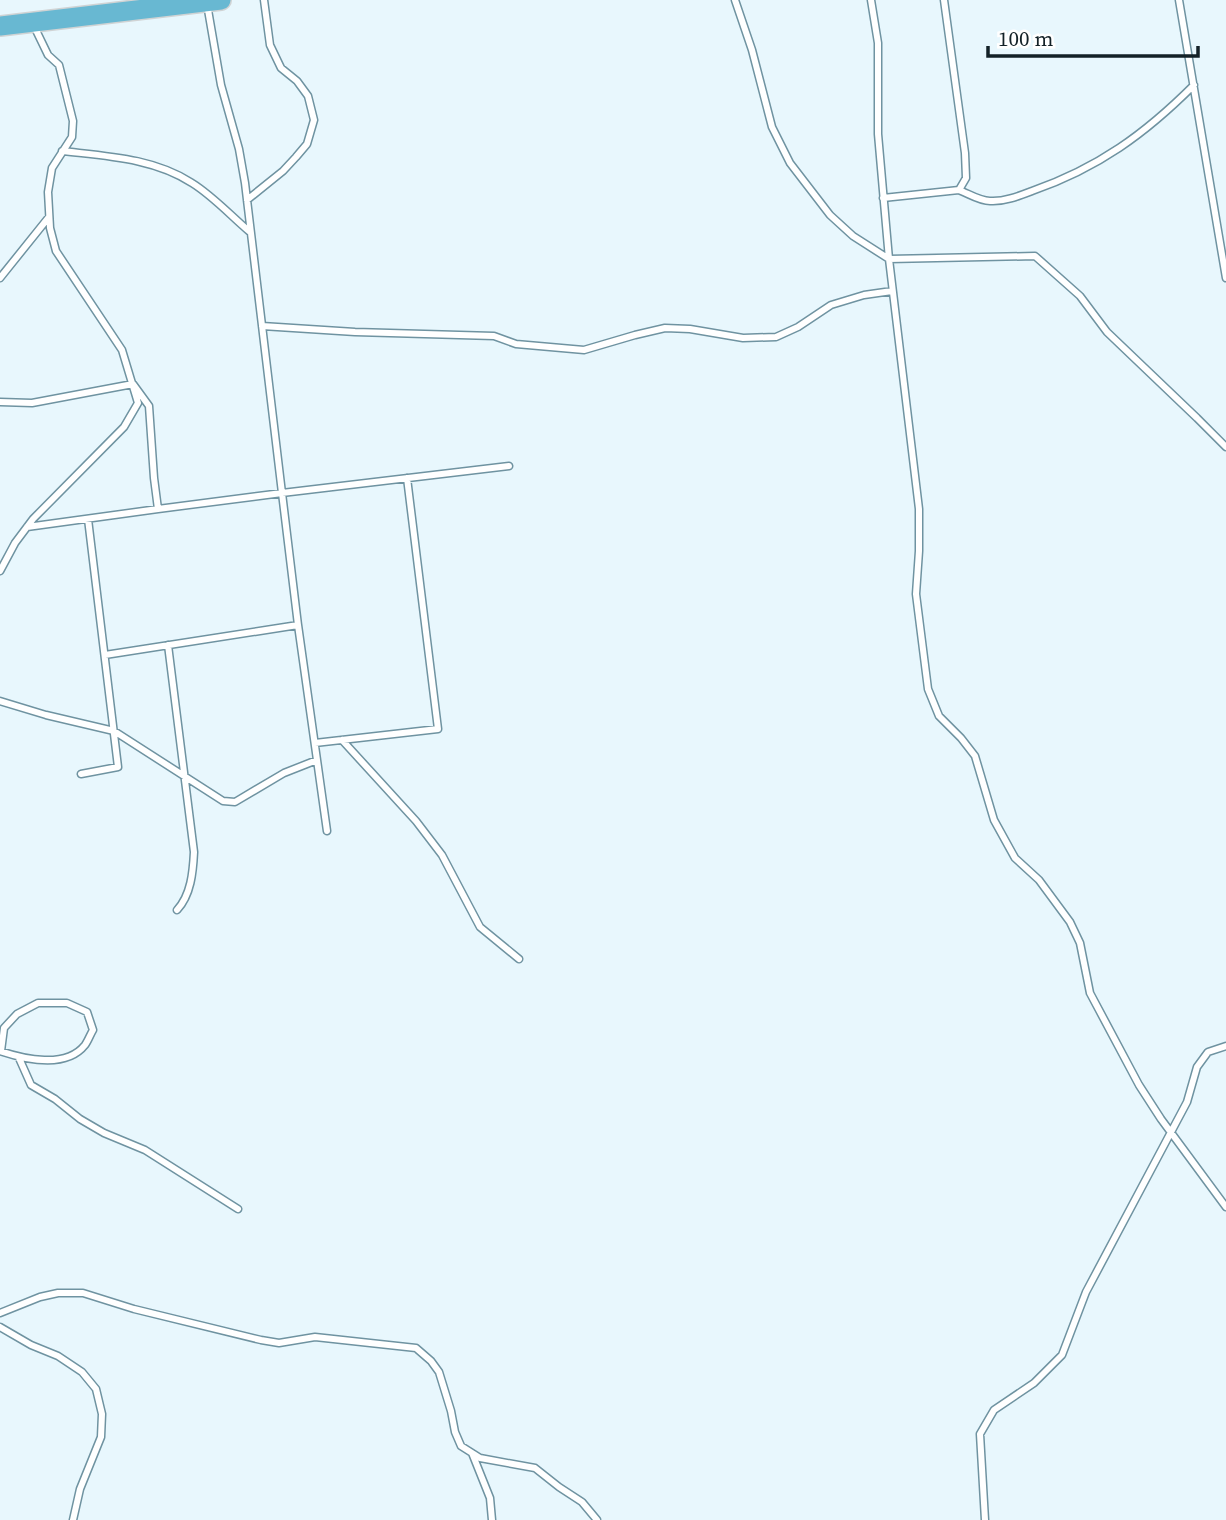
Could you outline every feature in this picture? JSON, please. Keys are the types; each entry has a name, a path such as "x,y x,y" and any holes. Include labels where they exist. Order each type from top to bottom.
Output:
{"highway":[{"path":"0,26 214,1"}],"lane":[{"path":"247,200 283,171 307,144 314,120 308,96 297,81 281,68 270,45 264,0"},
{"path":"736,0 772,127 790,163 830,215 853,236 889,259 1035,256 1080,296 1107,332 1226,447"},
{"path":"871,0 878,43 878,134 883,198 919,509 916,594 928,690 939,716 975,756 994,820 1015,858 1039,880 1070,922 1080,943 1090,993 1139,1085 1226,1207"},
{"path":"944,0 965,153 966,178 959,190"},
{"path":"1179,0 1226,278"},
{"path":"214,1 221,85 239,149 247,200 298,625 327,831"},
{"path":"0,571 15,542 27,527 124,427 138,403 122,350 56,251 50,228 48,192 52,168 72,137 74,121 59,65 48,55 32,23"},
{"path":"883,198 959,190 988,201 1007,199 1067,177 1121,148 1167,112 1194,85"},
{"path":"62,151 127,158 174,173 203,191 250,232"},
{"path":"0,278 49,217"},
{"path":"262,326 379,333 494,335 516,344 584,350 665,328 690,329 743,338 776,337 831,305 864,295 892,292"},
{"path":"0,402 32,403 133,384"},
{"path":"133,384 149,407 158,509"},
{"path":"27,527 509,466"},
{"path":"315,743 438,729 407,478"},
{"path":"81,774 118,767 88,519"},
{"path":"105,656 298,625"},
{"path":"168,645 194,852 193,873 184,902 177,910"},
{"path":"0,701 114,732 223,801 235,802 284,773 317,760"},
{"path":"342,740 416,821 442,855 480,927 519,959"},
{"path":"38,1003 67,1003 88,1012 93,1030 84,1047 69,1056 42,1061 19,1058 1,1051 4,1028 17,1014 38,1003"},
{"path":"985,1520 980,1434 994,1410 1034,1383 1062,1355 1086,1292 1187,1102 1197,1067 1208,1052 1226,1046"},
{"path":"19,1058 31,1085 55,1099 80,1119 104,1133 145,1150 238,1209"},
{"path":"0,1313 49,1295 83,1293 134,1309 279,1343 315,1337 416,1348 439,1372 461,1446 480,1458 534,1468 582,1502 597,1520"},
{"path":"0,1328 58,1356 82,1372 96,1389 102,1414 101,1437 80,1489 73,1520"},
{"path":"472,1453 490,1498 492,1520"}]}
